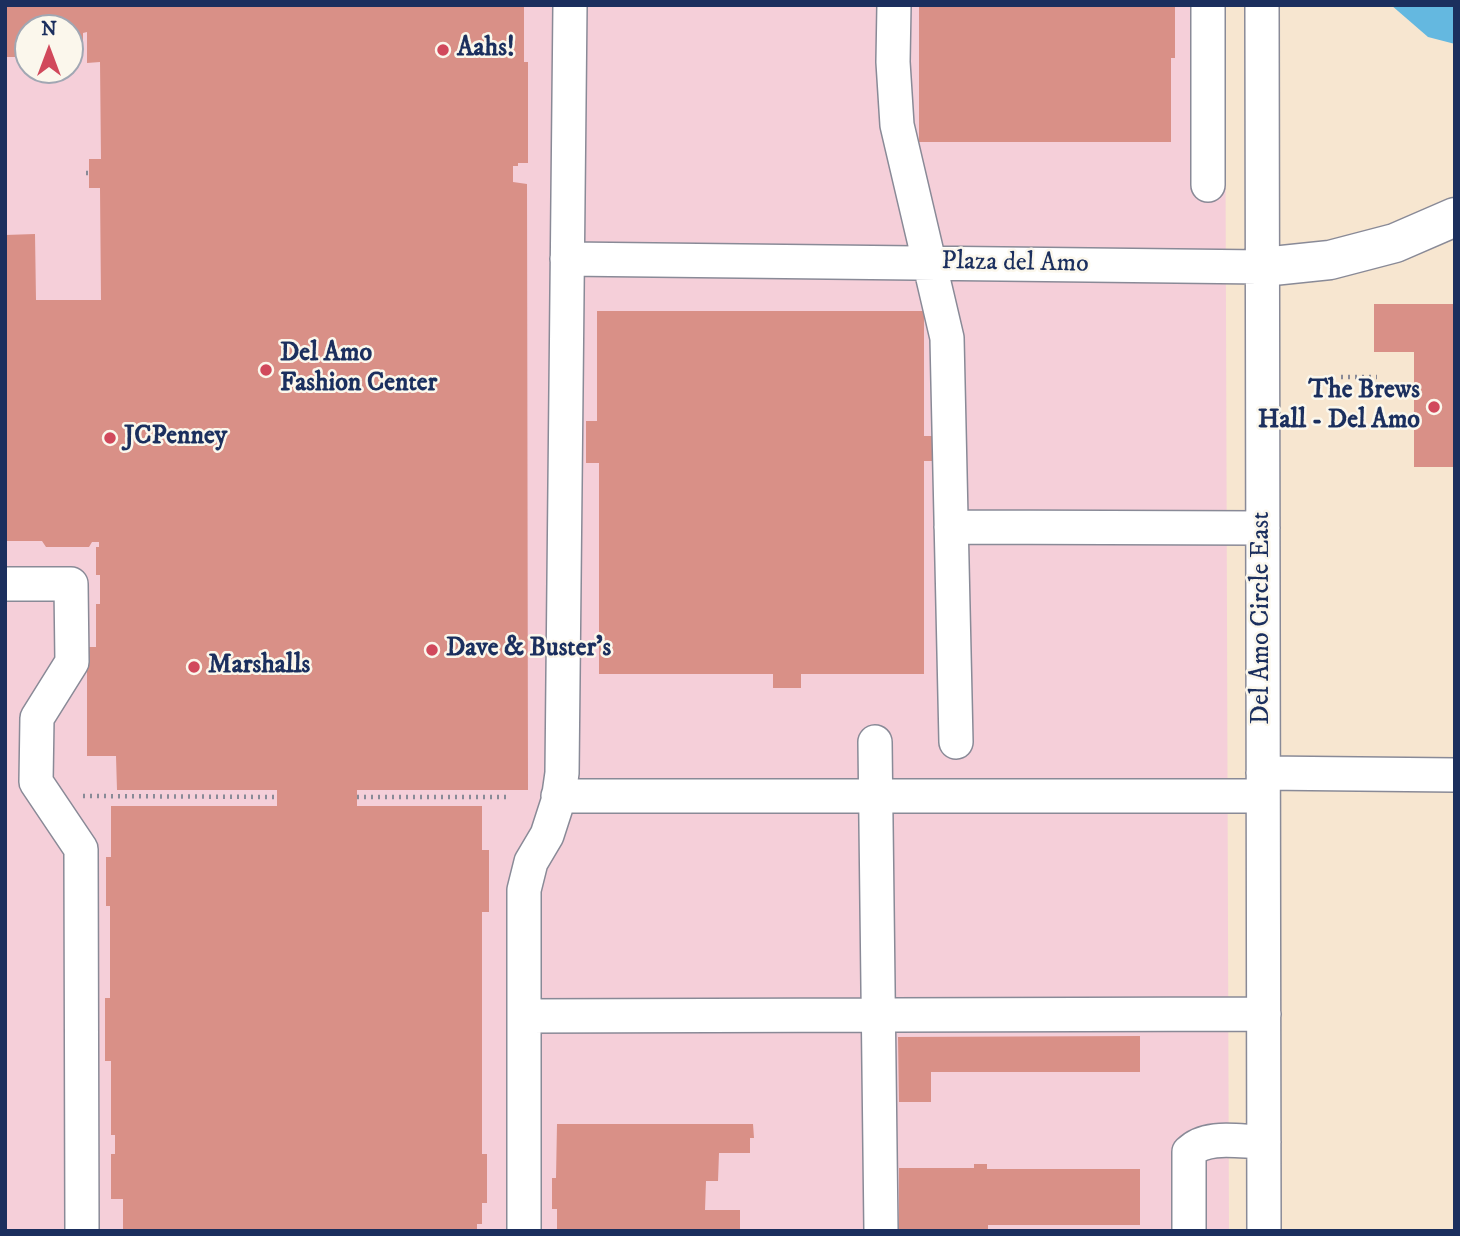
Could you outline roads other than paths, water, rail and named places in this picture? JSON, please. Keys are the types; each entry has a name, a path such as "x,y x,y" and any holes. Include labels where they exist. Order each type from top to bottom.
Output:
{"main road":[{"name":"Plaza del Amo","path":"1263,267 1330,260 1395,243 1455,218"}],"street":[{"path":"524,1231 524,890 531,862 547,835 558,796 562,755 570,5"},
{"path":"894,5 893,62 897,125 947,338 956,742"},
{"path":"1208,5 1208,185"},
{"name":"Del Amo Circle East","path":"1262,5 1264,1231"},
{"name":"Plaza del Amo","path":"567,260 1263,267"},
{"path":"951,527 1263,528"},
{"path":"5,584 71,584 72,662 37,719 36,782 81,849 82,1231"},
{"path":"875,742 881,1231"},
{"path":"558,796 876,796 1263,785 1455,775"},
{"path":"524,1016 1264,1014"},
{"path":"1189,1231 1189,1152 1196,1145 1208,1142 1264,1142"}],"water":[{"path":"1391,5 1455,5 1455,44 1428,37"}],"place":[{"name":"Aahs!","path":"443,50"},
{"name":"Del Amo Fashion Center","path":"266,370"},
{"name":"The Brews Hall - Del Amo","path":"1434,407"},
{"name":"JCPenney","path":"110,438"},
{"name":"Dave & Buster's","path":"432,650"},
{"name":"Marshalls","path":"194,667"}]}
